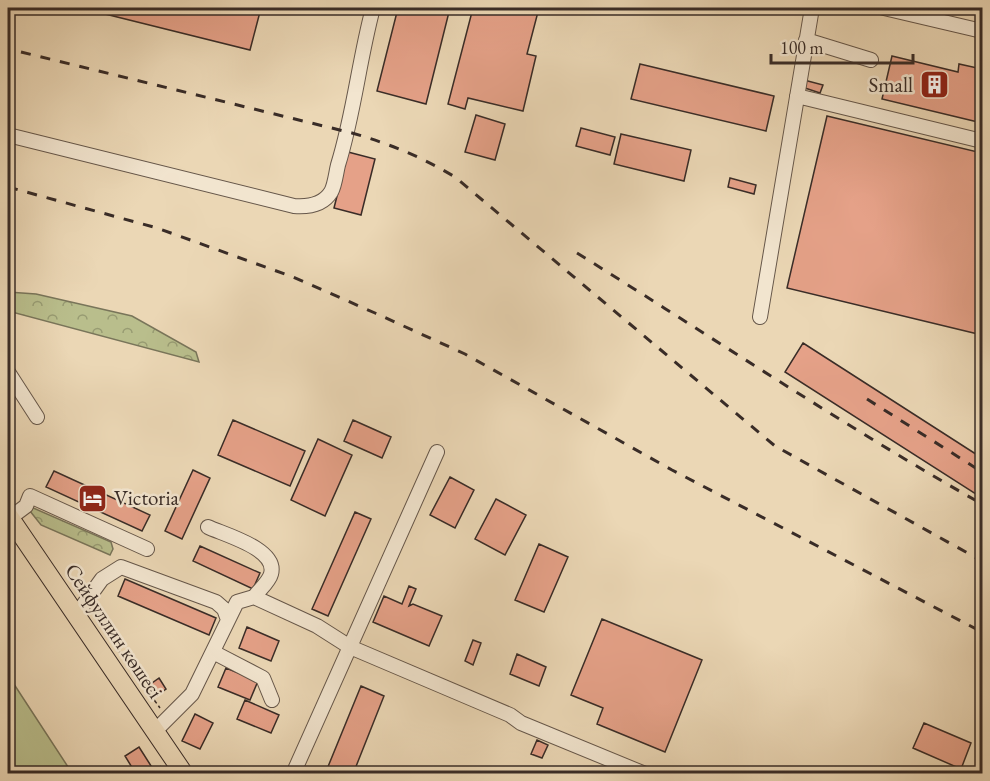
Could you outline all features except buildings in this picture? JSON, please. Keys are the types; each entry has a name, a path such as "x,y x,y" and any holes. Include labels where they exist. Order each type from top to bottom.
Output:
{"main road":[{"name":"Сейфуллин көшесі","path":"9,516 184,774"}],"street":[{"path":"8,135 294,206 308,207 330,192 348,132 361,51 373,8"},
{"path":"760,317 812,8"},
{"path":"884,8 982,31"},
{"path":"807,40 871,60"},
{"path":"796,96 982,141"},
{"path":"8,372 37,417"},
{"path":"293,774 436,452"},
{"path":"9,516 26,506 30,496 147,549"},
{"path":"155,731 192,694 227,617 237,602 254,597 271,575 271,565 267,556 257,549 208,527"},
{"path":"76,615 102,579 121,567 216,602 224,609 227,617"},
{"path":"254,597 317,627 350,647 510,715 521,723 645,774"},
{"path":"213,652 263,678 272,700"}],"green space":[{"path":"8,292 36,294 132,316 196,352 199,362 8,311"},
{"path":"31,507 111,542 113,549 110,555 41,525 30,511"},
{"path":"8,675 72,773 8,773"}],"railway":[{"path":"21,52 352,133 393,146 430,163 455,177 775,446 982,561"},
{"path":"8,187 157,228 293,277 465,354 672,470 982,632"},
{"path":"577,253 829,412 982,504"},
{"path":"867,399 982,472"}],"place":[{"name":"Small","path":"934,85"},
{"name":"Victoria","path":"93,498"}]}
